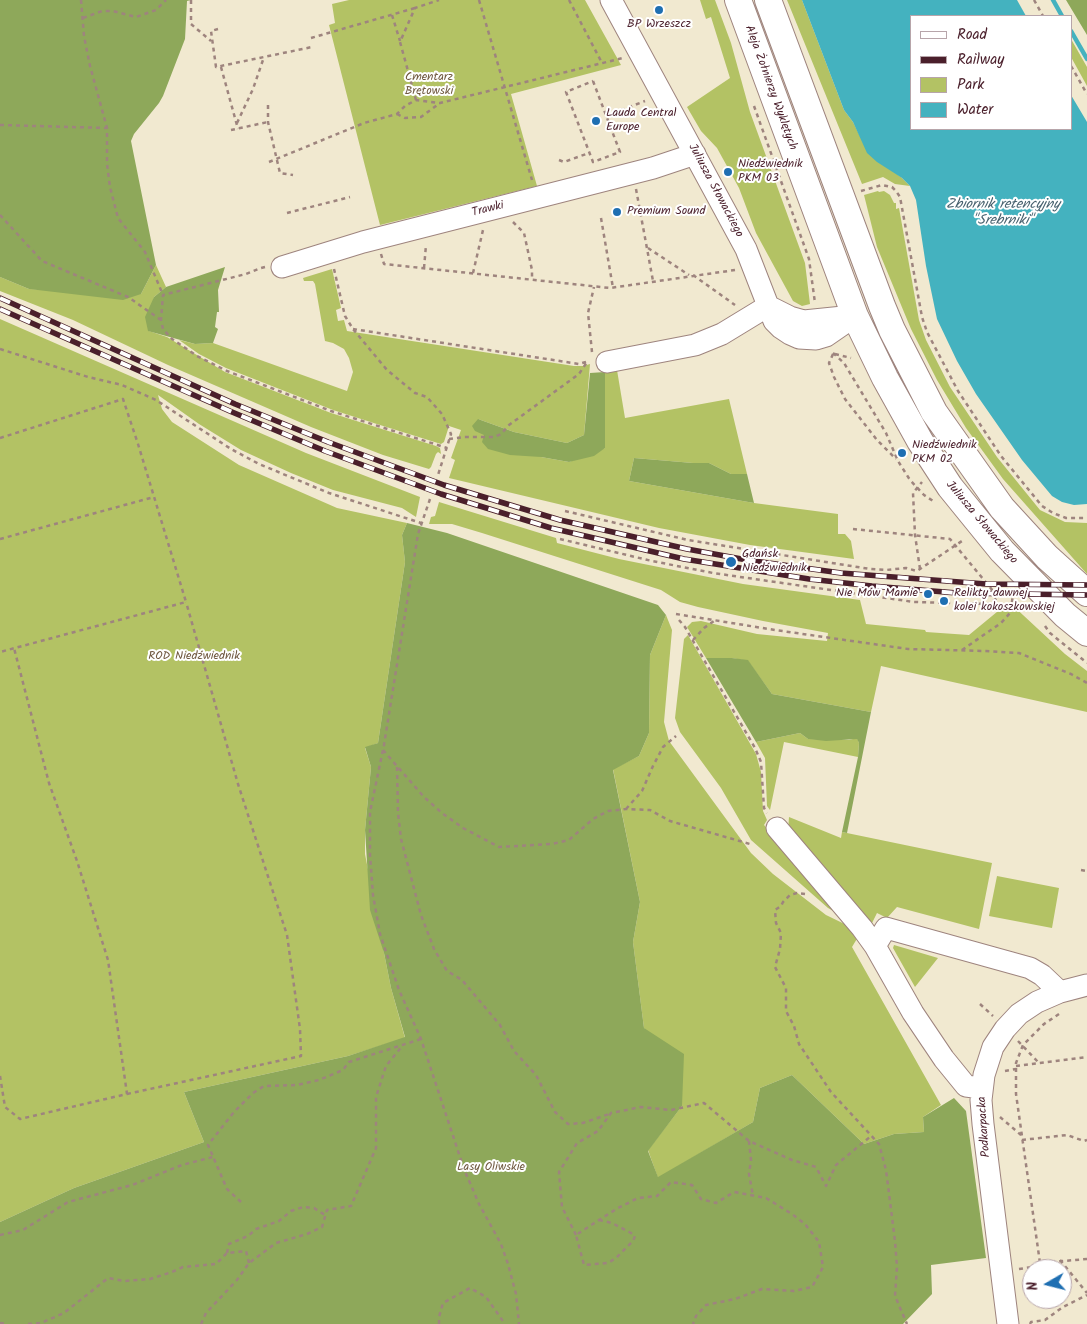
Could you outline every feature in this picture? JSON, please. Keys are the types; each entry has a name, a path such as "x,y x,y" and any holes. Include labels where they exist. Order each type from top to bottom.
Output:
{"main road":[{"name":"Aleja Żołnierzy Wyklętych","path":"738,0 855,316"},
{"path":"768,0 882,306"},
{"name":"Juliusza Słowackiego","path":"882,306 892,330 934,412 974,470 1002,508 1047,557 1087,593"},
{"name":"Juliusza Słowackiego","path":"855,316 885,378 920,441 950,487 1002,551 1065,614 1087,633"}],"street":[{"name":"Juliusza Słowackiego","path":"611,0 749,254 768,306"},
{"name":"Trawki","path":"287,265 363,242 653,168 695,154"},
{"path":"597,362 695,345 722,334 768,306 790,317 804,321 855,316 882,306"},
{"path":"777,828 862,928 875,946 913,1014 944,1059 966,1086 982,1088"},
{"path":"875,946 886,928 1030,968 1042,975 1060,992"},
{"name":"Podkarpacka","path":"1008,1324 983,1124 982,1088 984,1075 993,1047 1005,1029 1019,1014 1037,1002 1060,992 1087,986"}],"path":[{"path":"81,0 84,36 90,66 107,128 107,164 110,187 118,218 145,252 163,295 161,320 163,329 172,339 197,356 227,371 331,412 447,448"},
{"path":"83,18 102,11 113,11 136,17 156,10 166,0"},
{"path":"191,0 191,24 212,42"},
{"path":"311,38 439,0"},
{"path":"479,0 534,184"},
{"path":"569,0 602,63"},
{"path":"1034,0 1042,15"},
{"path":"400,42 414,8"},
{"path":"392,15 416,100"},
{"path":"218,29 210,31 216,67 312,47"},
{"path":"237,123 253,89 264,57"},
{"path":"269,162 364,123 397,114 404,106 416,100 440,103 627,57"},
{"path":"221,67 238,128"},
{"path":"1072,68 1087,94"},
{"path":"593,81 606,116 620,152 593,162 566,92 593,81"},
{"path":"606,116 652,98"},
{"path":"397,114 405,118 421,117 440,103"},
{"path":"268,105 268,122 280,173 293,175"},
{"path":"231,130 268,122"},
{"path":"0,125 107,128"},
{"path":"559,160 564,162 589,153"},
{"path":"858,192 882,185 892,187 900,197 922,317 927,332 958,391 1001,456 1042,506 1053,514 1066,518 1087,518"},
{"path":"636,187 653,281"},
{"path":"287,214 350,197"},
{"path":"0,215 42,261 128,297 161,320"},
{"path":"508,218 524,233 532,270 532,280"},
{"path":"601,218 613,288"},
{"path":"473,274 484,226"},
{"path":"424,268 427,242"},
{"path":"647,247 738,306"},
{"path":"384,264 613,288 742,269"},
{"path":"163,295 246,274 260,268 287,265"},
{"path":"336,277 345,316 353,329 387,370 415,393 427,397 442,414 451,434 438,475"},
{"path":"594,287 588,313 591,360 597,362"},
{"path":"353,329 579,364 597,362"},
{"path":"0,349 88,377 122,385 156,400 231,449 259,464 329,493 422,523"},
{"path":"833,354 844,363 886,433 898,461 877,440 846,399 829,363 833,354"},
{"path":"449,440 464,436 494,437 501,434 509,425 597,362"},
{"path":"0,438 123,399 186,602 238,784 286,935 300,1029 301,1056 20,1119 5,1107 0,1076"},
{"path":"920,569 915,536 913,493 922,482"},
{"path":"0,539 154,497"},
{"path":"430,499 418,534 383,750 370,812 372,896 380,934 399,990 421,1039 464,1169 479,1204 501,1244 508,1264 516,1294 519,1324"},
{"path":"565,511 666,535 749,551 886,570 906,568 917,571 970,536"},
{"path":"853,529 950,539 998,597"},
{"path":"560,539 636,558 698,570 914,602 988,604 1013,586 1010,612 1001,623 961,650"},
{"path":"0,652 186,602"},
{"path":"676,614 908,648 1019,653 1071,674 1087,683"},
{"path":"679,620 686,627 756,748 761,762 764,808 777,828"},
{"path":"693,640 704,628 716,621"},
{"path":"14,648 49,783 78,861 108,960 127,1094"},
{"path":"626,808 642,792 663,747 676,736"},
{"path":"383,750 424,797 442,813 463,828 499,847 552,844 569,840 593,819 608,811 626,808 650,810 670,821 750,844"},
{"path":"398,767 398,813 401,839 422,915 434,950 446,971 462,980 500,1025 514,1050 536,1075 555,1112 568,1124 583,1123 611,1113 641,1106 671,1110 704,1103 748,1141 792,1160 816,1167 826,1186 836,1165 871,1136"},
{"path":"1082,870 1087,871"},
{"path":"805,894 790,895 782,902 781,906 774,910 776,923 781,934 780,949 775,967 786,988 786,1011 794,1026 799,1044 831,1092 879,1144 886,1170 896,1242 895,1296 907,1324"},
{"path":"1039,1259 1016,1094 1016,1066 1023,1045 1044,1024 1060,1013"},
{"path":"241,1202 227,1188 208,1145 234,1112 253,1093 264,1086 297,1085 319,1080 344,1070 349,1062 421,1039"},
{"path":"201,1324 206,1313 237,1280 249,1263 276,1243 307,1234 322,1227 327,1210 351,1206 376,1148 376,1097 386,1066 403,1045"},
{"path":"1023,1045 1040,1063"},
{"path":"1016,1066 1087,1057"},
{"path":"599,1220 612,1223 635,1236 634,1241 608,1263 584,1265 576,1235 562,1207 559,1172 578,1143 598,1130 611,1113"},
{"path":"1022,1140 1067,1135 1084,1141 1087,1140"},
{"path":"748,1141 749,1174 753,1196"},
{"path":"0,1235 23,1230 68,1202 132,1185 182,1166 213,1157"},
{"path":"576,1235 618,1208 638,1198 657,1196 670,1182 692,1185 701,1199 716,1203 734,1192 766,1198 805,1224 819,1242 823,1267 812,1287 794,1292 762,1289 735,1299 706,1305 696,1316 694,1324"},
{"path":"227,1254 229,1244 248,1236 256,1229 279,1221 291,1211 303,1207 314,1208 325,1215"},
{"path":"28,1324 41,1323 64,1313 108,1278 124,1281 150,1279 182,1267 216,1264 227,1254 246,1252 249,1263"},
{"path":"1072,1260 1087,1259"},
{"path":"1001,1271 1022,1268"},
{"path":"1030,1324 1031,1322 1045,1320 1063,1307 1087,1294 1072,1275"},
{"path":"439,1324 443,1303 470,1288 486,1297 505,1324"},
{"path":"0,1323 6,1324"}],"green space":[{"path":"0,0 191,0 187,1 185,39 163,96 134,134 131,141 156,265 141,294 123,300 29,289 0,277"},
{"name":"Cmentarz Brętowski","path":"349,0 585,0 621,65 511,94 537,186 380,225 329,25 335,23 332,4"},
{"path":"700,0 715,0 731,43 750,112 805,263 810,304 802,306 793,301 756,233 739,188 717,148 701,131 687,107 730,78 711,17 706,19"},
{"path":"787,0 802,0 844,110 860,136 910,186 895,184 883,177 862,184"},
{"path":"1066,0 1087,0 1087,35"},
{"path":"1072,41 1087,67 1087,86 1072,59"},
{"path":"884,191 890,195 894,203 896,203 896,209 899,208 919,320 926,340 950,387 997,457 1040,510 1065,522 1087,523 1087,574 1003,479 966,428 937,380 911,329 877,247 864,195"},
{"path":"156,265 166,287 154,297 149,331 167,337 225,372 331,413 436,446 440,448 441,454 438,452 436,454 429,469 383,455 311,427 168,365 73,320 0,291 0,277 29,289 141,294"},
{"path":"225,267 218,290 219,312 217,312 215,327 218,329 213,343 195,344 148,331 145,317 154,297 166,287"},
{"path":"332,269 341,308 336,310 338,321 344,320 347,331 574,366 590,364 584,435 567,443 514,432 478,419 541,457 569,462 605,448 605,372 617,370 625,418 729,399 747,474 731,474 709,463 634,458 629,481 754,503 838,514 838,534 845,534 851,541 854,559 750,545 659,528 449,478 455,460 451,458 461,430 449,426 444,442 441,444 333,410 226,368 199,354 179,340 195,344 213,343 347,391 353,372 349,358 344,349 325,341 315,284 313,281 304,281 303,278"},
{"name":"ROD Niedźwiednik","path":"0,319 306,453 420,497 416,517 402,508 333,490 241,450 199,424 158,395 162,409 172,422 239,465 337,508 407,523 402,535 405,562 378,743 365,748 371,767 365,830 365,854 391,988 405,1038 348,1056 184,1092 204,1142 74,1188 0,1222"},
{"path":"605,372 605,448 594,456 569,462 541,457 510,455 488,449 482,442 484,435 475,431 472,426 478,419 514,432 567,443 584,435 590,373"},
{"path":"634,458 709,463 731,474 747,474 754,503 629,481"},
{"path":"439,502 556,538 557,543 619,559 743,584 860,600 866,624 925,630 926,632 969,635 1009,602 1065,654 1087,671 1087,712 881,666 871,712 772,694 748,661 732,658 706,658 687,627 692,622 701,621 757,634 827,641 828,633 698,607 680,602 661,590 482,533 452,524 429,524 431,517 435,516"},
{"name":"Lasy Oliwskie","path":"407,523 447,533 658,605 666,615 650,655 649,733 639,756 613,770 640,902 633,942 644,1028 684,1054 682,1106 648,1151 658,1177 753,1122 760,1088 792,1075 864,1144 894,1134 924,1132 923,1117 954,1098 966,1111 986,1258 931,1265 932,1294 903,1324 0,1324 0,1222 74,1188 204,1142 184,1092 348,1056 405,1037 391,988 384,953 370,910 365,830 371,767 365,747 378,743 405,562 402,535"},
{"path":"666,615 672,630 664,722 669,741 751,853 773,874 826,915 861,932 852,947 941,1105 923,1117 924,1132 894,1134 864,1144 792,1075 760,1088 753,1122 658,1178 648,1150 682,1106 644,1028 633,942 640,902 613,769 639,756 649,733 650,655"},
{"path":"688,635 756,754 761,772 763,811 767,820 764,825 846,915 844,917 828,908 751,840 721,788 680,732 675,718 684,639"},
{"path":"706,658 748,660 772,694 871,712 847,833 842,832 858,757 859,743 857,739 826,741 808,739 800,733 756,742"},
{"path":"800,733 808,739 849,740 857,738 859,743 858,757 784,742 770,810 767,806 765,758 756,742"},
{"path":"789,817 841,838 842,832 992,863 979,929 897,907 887,918 877,913 872,923 867,924 788,831"},
{"path":"997,876 1059,888 1052,928 989,916"},
{"path":"894,945 938,958 915,987 893,948"}],"water":[{"name":"Zbiornik retencyjny \"Srebrniki\"","path":"802,0 1017,0 1025,15 910,15 910,130 1072,130 1072,97 1087,122 1087,504 1074,505 1062,502 1052,496 1022,460 976,394 957,361 937,319 926,266 916,200 910,186 867,153 853,122 844,110"}],"waterway":[{"path":"1053,0 1061,15"},
{"path":"1072,33 1087,59"}],"railway":[{"path":"0,298 235,404 328,442 444,485 560,520 687,549 747,560 841,573 986,584 1087,585"},
{"path":"0,309 325,451 441,494 551,528 684,559 809,579 957,593 1087,595"}],"place":[{"name":"BP Wrzeszcz","path":"659,10"},
{"name":"Lauda Central Europe","path":"596,121"},
{"name":"Niedźwiednik PKM 03","path":"728,172"},
{"name":"Premium Sound","path":"617,212"},
{"name":"Niedźwiednik PKM 02","path":"902,453"},
{"name":"Gdańsk Niedźwiednik","path":"731,562"},
{"name":"Nie Mów Mamie","path":"928,594"},
{"name":"Relikty dawnej kolei kokoszkowskiej","path":"944,601"}]}
